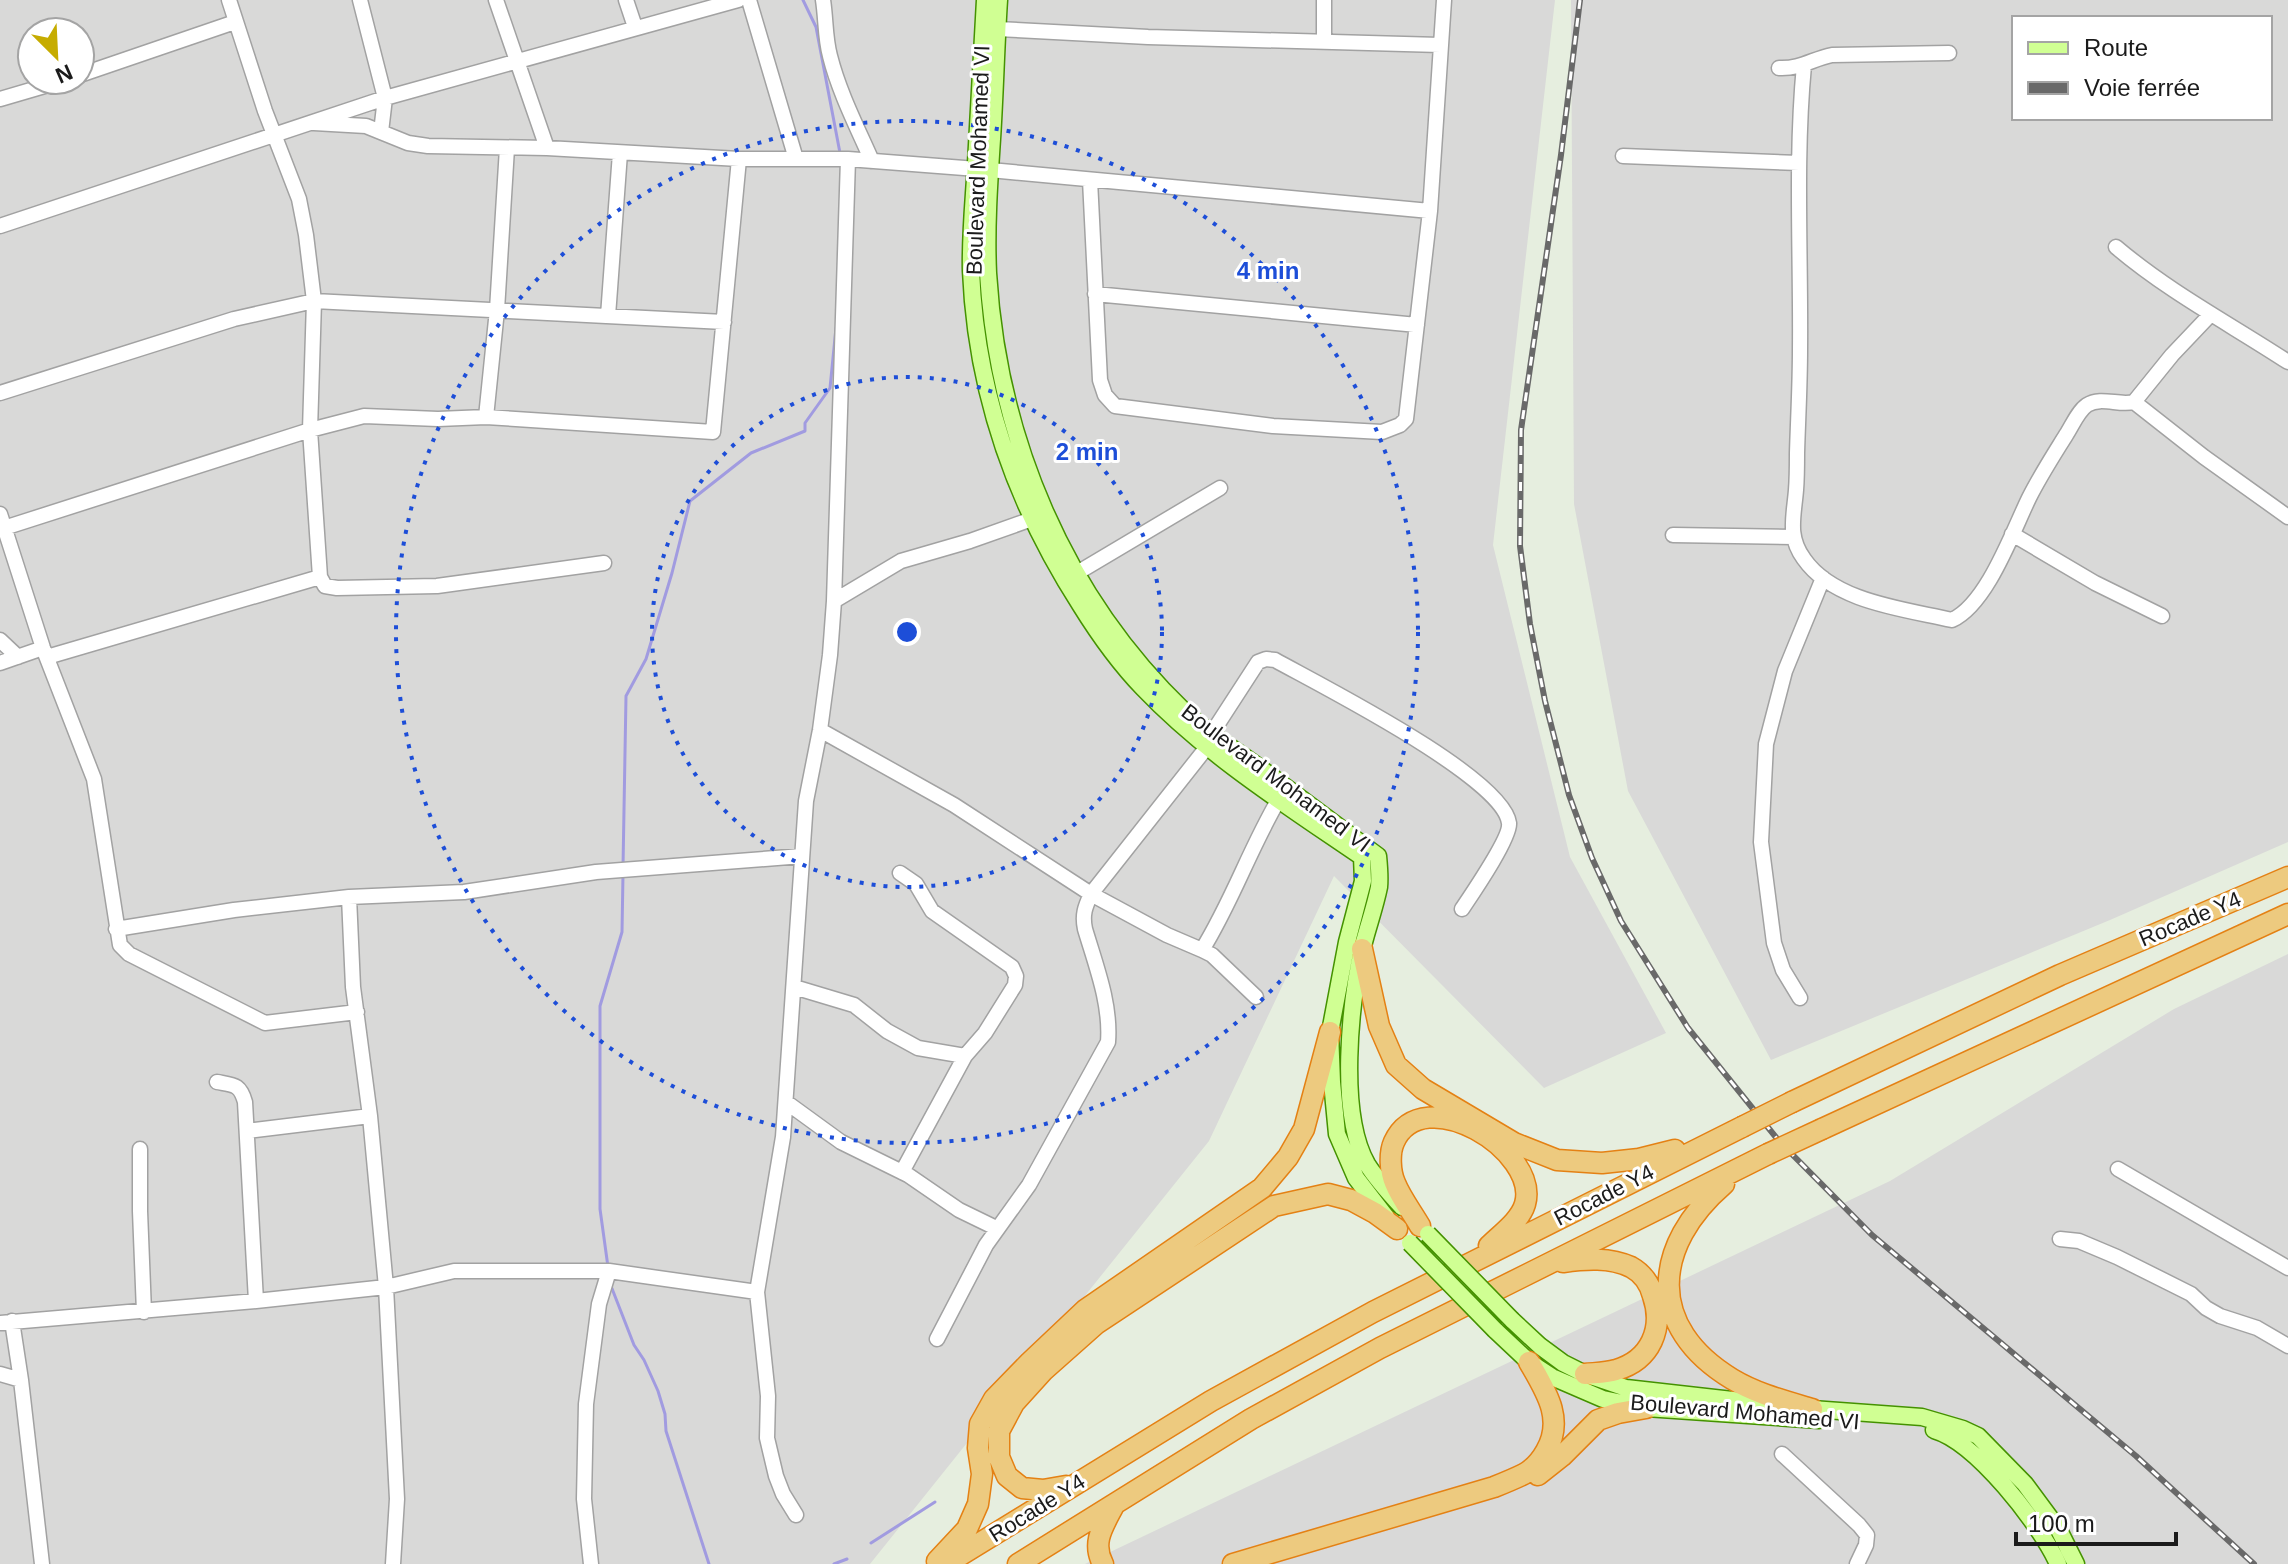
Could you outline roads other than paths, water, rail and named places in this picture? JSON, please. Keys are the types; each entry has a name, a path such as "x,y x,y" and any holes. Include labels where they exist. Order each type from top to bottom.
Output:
{"highway":[{"name":"Rocade Y4","path":"946,1564 1211,1401 1474,1260 1792,1102 2060,975 2288,877"},
{"name":"Rocade Y4","path":"1018,1564 1251,1419 1341,1369 1768,1154 2288,914"},
{"path":"1362,949 1379,1026 1396,1065 1423,1089 1514,1143 1557,1160 1602,1163 1639,1159 1718,1138"},
{"path":"933,1564 967,1529 978,1504 982,1474 978,1448 980,1424 994,1399 1085,1310 1262,1188 1288,1157 1304,1129 1330,1032"},
{"path":"1414,1233 1394,1182 1391,1148 1398,1134 1412,1120 1435,1115 1463,1123 1494,1140 1512,1156 1524,1184 1525,1204 1514,1222 1474,1260"},
{"path":"1746,1165 1710,1196 1688,1222 1676,1247 1669,1276 1670,1306 1678,1325 1699,1353 1731,1378 1759,1392 1812,1409"},
{"path":"1074,1484 1043,1490 1022,1488 1007,1476 999,1457 999,1431 1014,1403 1043,1371 1096,1324 1274,1206 1328,1194 1351,1200 1414,1233"},
{"path":"1547,1264 1585,1259 1612,1261 1633,1268 1650,1284 1658,1330 1649,1347 1636,1360 1617,1370 1585,1374"},
{"path":"1233,1564 1494,1487 1526,1473 1540,1460 1552,1440 1555,1425 1545,1390 1529,1362"},
{"path":"1269,1564 1516,1487 1536,1477 1562,1456 1598,1420 1646,1408"},
{"path":"1103,1564 1097,1548 1100,1530 1116,1502"}],"main road":[{"name":"Boulevard Mohamed VI","path":"985,0 983,170 993,329 1013,428 1031,482 1051,526 1103,616 1148,674 1210,740 1378,856 1379,884 1362,949 1351,1025 1348,1080 1357,1137 1366,1163 1414,1233 1495,1330 1529,1362 1571,1386 1603,1399 1646,1408 1902,1424 1948,1434 2008,1491 2027,1514 2058,1564"},
{"name":"Boulevard Mohamed VI","path":"999,0 983,170 972,215 971,270 978,345 998,432 1032,519 1062,576 1115,655 1142,687 1279,799 1362,857 1363,881 1347,942 1330,1032 1337,1134 1356,1178 1540,1346 1585,1374 1626,1388 1812,1409 1922,1417 1978,1436 2043,1506 2076,1564"}],"street":[{"path":"229,0 299,199 306,235 314,301 310,430 320,577 325,586 437,586 604,563"},
{"path":"360,0 385,98 381,132"},
{"path":"496,0 547,148"},
{"path":"626,0 635,27"},
{"path":"0,226 385,98 738,0"},
{"path":"749,0 796,159"},
{"path":"823,0 830,57 872,161"},
{"path":"1324,0 1324,42"},
{"path":"1090,180 1100,380 1105,395 1115,406 1273,426 1382,432 1400,425 1406,419 1430,211 1444,0"},
{"path":"96,70 235,22"},
{"path":"997,29 1148,37 1440,45"},
{"path":"1779,68 1793,68 1832,55 1949,53"},
{"path":"1804,65 1799,113 1800,352 1796,490 1791,529 1805,561 1823,578 1875,603 1952,620 1970,609 1993,574 2045,468 2083,408 2097,400 2134,402 2210,315"},
{"path":"314,123 366,126 408,143 428,146 547,148 739,159 848,159 1430,211"},
{"path":"486,417 497,310 507,148"},
{"path":"608,316 620,153"},
{"path":"1623,156 1799,163"},
{"path":"357,1012 265,1023 129,954 120,945 94,779 45,653 2,521 364,416 486,417 713,432 739,159"},
{"path":"796,1515 779,1485 767,1438 768,1396 757,1292 783,1137 806,801 830,655 848,159"},
{"path":"2116,247 2210,315 2288,362"},
{"path":"1095,294 1417,325"},
{"path":"0,393 234,319 314,301 724,322"},
{"path":"2134,402 2288,517"},
{"path":"1077,573 1220,488"},
{"path":"834,601 901,561 1032,519"},
{"path":"2012,534 2095,583 2162,616"},
{"path":"1673,535 1793,537"},
{"path":"0,663 320,577"},
{"path":"1800,998 1783,970 1774,943 1761,842 1766,744 1785,671 1823,578"},
{"path":"0,640 18,657"},
{"path":"937,1339 975,1264 996,1228 1029,1185 1108,1042 1107,1009 1083,916 1091,894 1210,740 1258,662 1275,660 1402,730 1488,792 1510,826 1462,909"},
{"path":"820,730 954,805 1091,894 1212,955 1256,997"},
{"path":"1202,950 1261,829 1279,799"},
{"path":"116,929 234,910 349,897 464,892 596,872 802,856"},
{"path":"900,873 916,884 932,911 1012,967 1016,976 1015,985 985,1033 965,1056 902,1172"},
{"path":"349,897 353,987 370,1116 386,1287 397,1499 393,1564"},
{"path":"794,987 844,1000 887,1031 918,1048 965,1056"},
{"path":"217,1082 235,1085 242,1091 256,1301"},
{"path":"786,1102 852,1149 902,1172 959,1210 996,1228"},
{"path":"247,1131 370,1116"},
{"path":"140,1149 144,1312"},
{"path":"2118,1169 2288,1268"},
{"path":"2060,1239 2079,1241 2117,1257 2191,1294 2220,1316 2257,1328 2288,1346"},
{"path":"42,1564 21,1380 6,1322 144,1312 386,1287 454,1271 609,1271 757,1292"},
{"path":"591,1564 584,1499 583,1445 599,1304 609,1271"},
{"path":"0,1374 21,1380"},
{"path":"1782,1454 1867,1535 1857,1564"}],"waterway":[{"path":"803,0 816,27 840,153"},
{"path":"623,867 626,696 646,659 690,501 751,453 805,431 805,423 830,388 836,328"},
{"path":"608,1267 600,1209 600,1006 622,932 623,874"},
{"path":"611,1286 634,1345 658,1391 666,1431 709,1564"},
{"path":"871,1543 935,1502"},
{"path":"834,1564 847,1559"}],"railway":[{"path":"1580,0 1521,430 1520,546 1530,624 1545,701 1569,795 1592,858 1621,921 1688,1028 1779,1141 1872,1235 2136,1456 2254,1564"}]}
